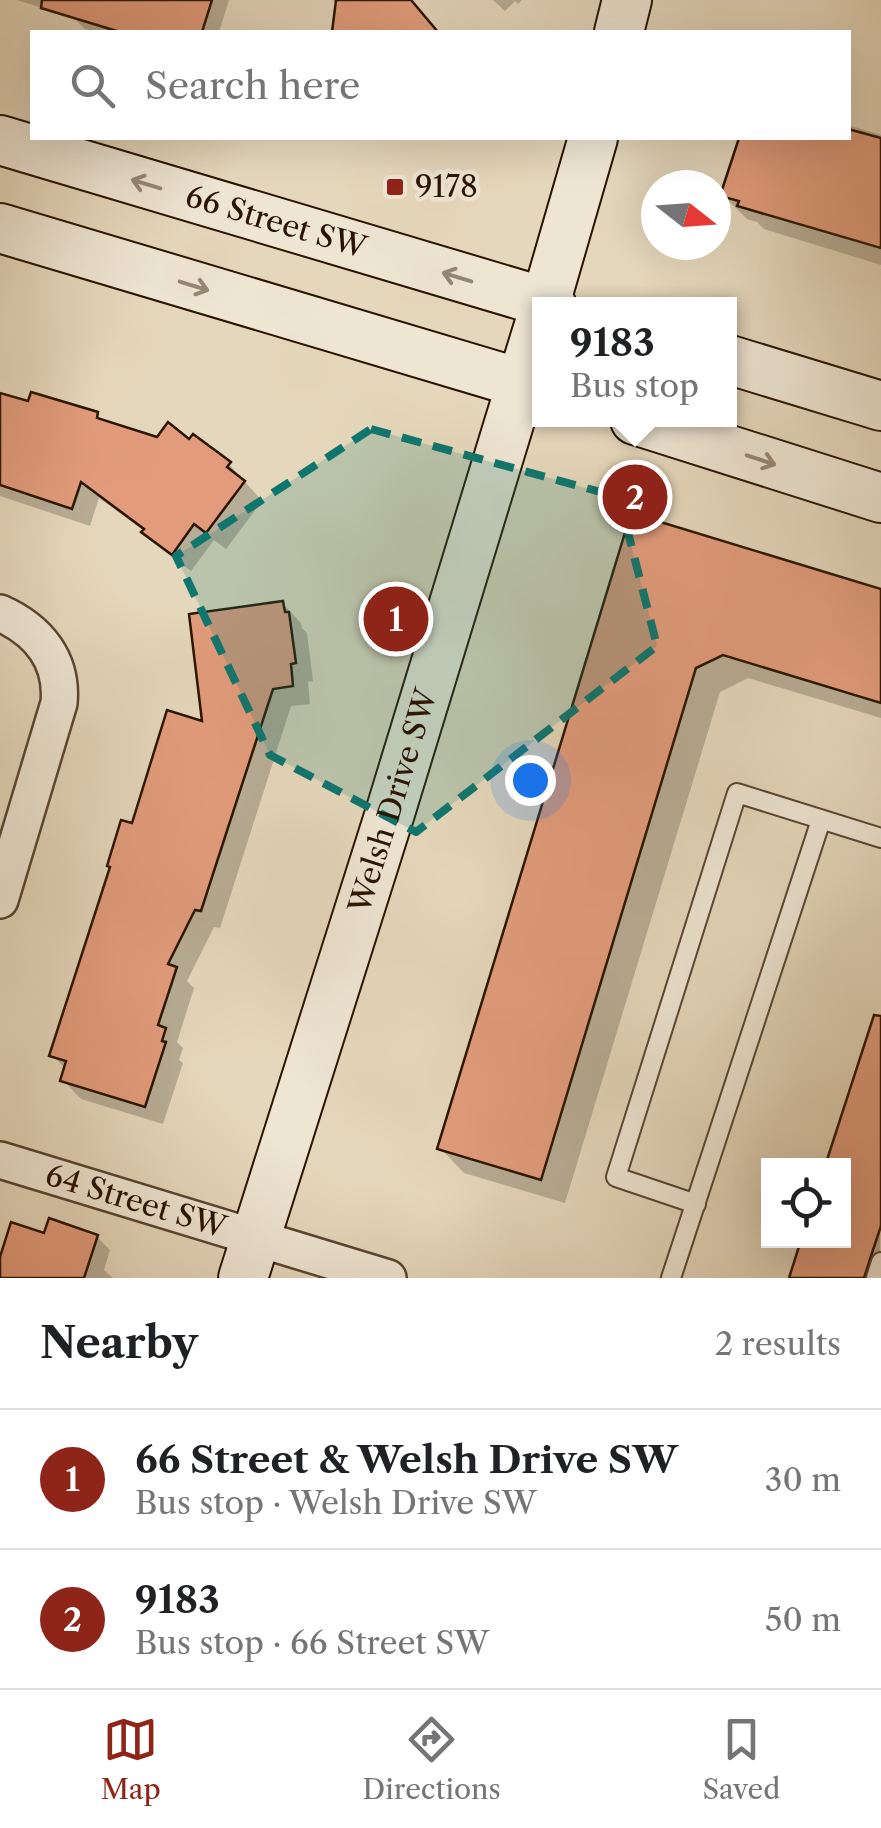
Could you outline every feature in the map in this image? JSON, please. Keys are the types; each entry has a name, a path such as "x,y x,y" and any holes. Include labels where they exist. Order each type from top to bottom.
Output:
{"main road":[{"path":"620,30 627,0"},
{"name":"66 Street SW","path":"0,140 532,305"},
{"name":"Welsh Drive SW","path":"548,297 592,140"},
{"path":"0,228 531,387"},
{"path":"737,362 881,406"},
{"name":"Welsh Drive SW","path":"249,1258 531,387"},
{"path":"657,427 881,498"}],"street":[{"path":"0,614 35,634 54,662 60,689 0,900"},
{"name":"64 Street SW","path":"0,1160 249,1258 388,1278"}],"lane":[{"path":"696,1204 616,1177 737,793 881,838"},
{"path":"671,1278 821,820"},
{"path":"876,1278 881,1262"}],"highlighted area":[{"path":"371,429 619,497 657,646 416,832 270,755 176,556"}],"building":[{"path":"42,0 212,0 203,30 113,30 41,8"},
{"path":"336,0 411,0 436,30 332,30"},
{"path":"851,130 881,138 881,248 737,206 739,201 731,199 729,170 738,140 851,140"},
{"path":"31,392 98,412 97,418 157,437 168,422 189,439 193,434 231,462 227,467 245,481 206,533 194,524 172,555 81,482 72,509 0,485 0,393 28,401"},
{"path":"631,513 881,589 881,703 723,655 696,668 541,1180 437,1149"},
{"path":"283,601 285,612 289,612 296,663 291,664 293,686 273,689 201,911 195,910 168,964 177,967 158,1025 166,1028 162,1041 166,1042 145,1107 60,1081 66,1061 49,1056 110,867 107,866 121,820 132,823 167,710 202,721 189,614"},
{"path":"874,1015 881,1016 881,1226 864,1278 789,1278 798,1248 851,1248 851,1158 828,1158"},
{"path":"49,1218 98,1235 84,1278 0,1278 0,1257 11,1222 44,1233"}],"place":[{"name":"9178","path":"395,187"},
{"name":"9183","path":"635,497"},
{"name":"66 Street & Welsh Drive SW","path":"396,619"}]}
